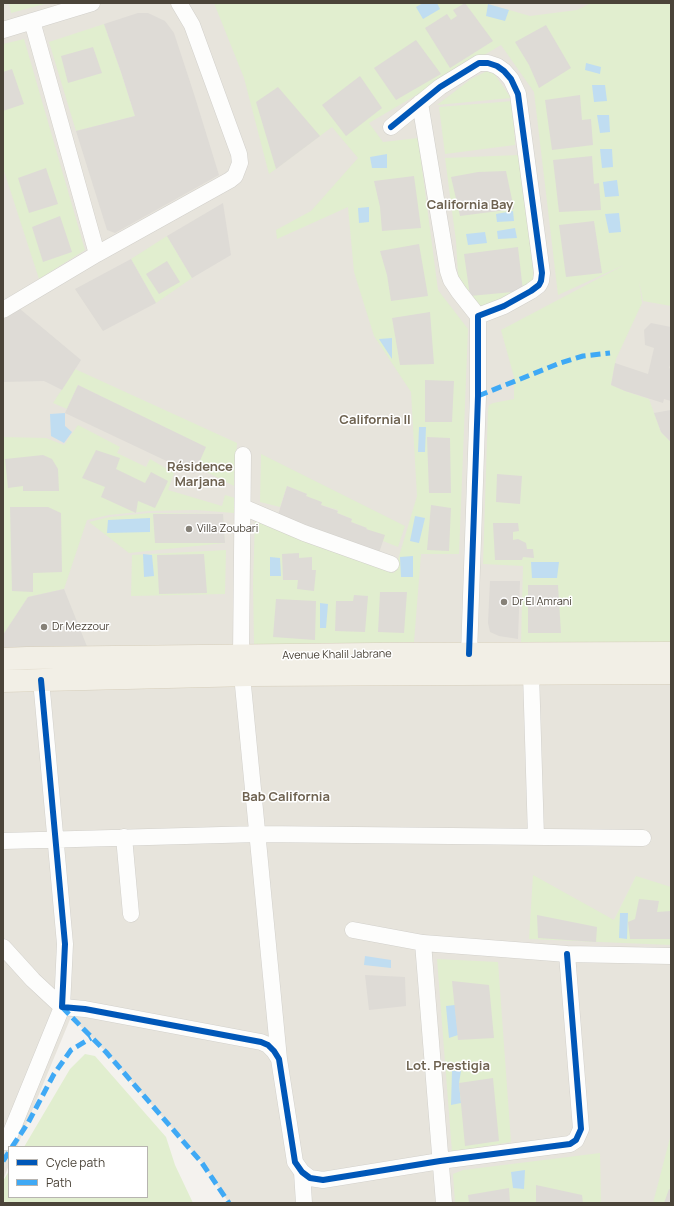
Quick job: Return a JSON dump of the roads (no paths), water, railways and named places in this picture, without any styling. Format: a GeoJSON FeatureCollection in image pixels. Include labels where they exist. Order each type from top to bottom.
{"type":"FeatureCollection","features":[{"type":"Feature","properties":{"kind":"main road","name":"Avenue Khalil Jabrane"},"geometry":{"type":"LineString","coordinates":[[3,681],[41,680],[242,666],[374,654],[671,653]]}},
{"type":"Feature","properties":{"kind":"main road","name":"Avenue Khalil Jabrane"},"geometry":{"type":"LineString","coordinates":[[3,659],[27,658],[242,666],[531,673],[671,673]]}},
{"type":"Feature","properties":{"kind":"street"},"geometry":{"type":"LineString","coordinates":[[3,29],[92,3]]}},
{"type":"Feature","properties":{"kind":"street"},"geometry":{"type":"LineString","coordinates":[[3,310],[97,254],[235,176],[240,163],[231,132],[192,25],[179,3]]}},
{"type":"Feature","properties":{"kind":"street"},"geometry":{"type":"LineString","coordinates":[[32,21],[97,254]]}},
{"type":"Feature","properties":{"kind":"street"},"geometry":{"type":"LineString","coordinates":[[392,127],[440,87],[480,63],[488,63],[497,66],[512,79],[518,94],[542,272],[541,281],[539,285],[531,291],[504,306],[478,316]]}},
{"type":"Feature","properties":{"kind":"street"},"geometry":{"type":"LineString","coordinates":[[420,103],[448,270],[459,292],[478,316],[478,404],[469,654]]}},
{"type":"Feature","properties":{"kind":"street"},"geometry":{"type":"LineString","coordinates":[[243,455],[242,666],[279,1059],[295,1162],[302,1172],[310,1178],[323,1180],[440,1161],[570,1144],[576,1140],[581,1129],[568,954]]}},
{"type":"Feature","properties":{"kind":"street"},"geometry":{"type":"LineString","coordinates":[[243,507],[304,533],[390,564]]}},
{"type":"Feature","properties":{"kind":"street"},"geometry":{"type":"LineString","coordinates":[[531,673],[536,837]]}},
{"type":"Feature","properties":{"kind":"street"},"geometry":{"type":"LineString","coordinates":[[3,1142],[7,1142],[8,1122],[62,1007],[65,944],[41,680]]}},
{"type":"Feature","properties":{"kind":"street"},"geometry":{"type":"LineString","coordinates":[[3,841],[258,834],[643,838]]}},
{"type":"Feature","properties":{"kind":"street"},"geometry":{"type":"LineString","coordinates":[[124,837],[131,914]]}},
{"type":"Feature","properties":{"kind":"street"},"geometry":{"type":"LineString","coordinates":[[353,930],[423,943],[568,954],[671,956]]}},
{"type":"Feature","properties":{"kind":"street"},"geometry":{"type":"LineString","coordinates":[[423,943],[444,1203]]}},
{"type":"Feature","properties":{"kind":"street"},"geometry":{"type":"LineString","coordinates":[[3,947],[33,980],[62,1007],[85,1009],[261,1042],[274,1050],[279,1059]]}},
{"type":"Feature","properties":{"kind":"street"},"geometry":{"type":"LineString","coordinates":[[302,1172],[304,1203]]}},
{"type":"Feature","properties":{"kind":"water"},"geometry":{"type":"Polygon","coordinates":[[[423,3],[437,3],[440,9],[423,19],[416,7],[423,3]]]}},
{"type":"Feature","properties":{"kind":"water"},"geometry":{"type":"Polygon","coordinates":[[[488,4],[509,10],[505,21],[486,16],[488,4]]]}},
{"type":"Feature","properties":{"kind":"water"},"geometry":{"type":"Polygon","coordinates":[[[586,63],[601,67],[600,74],[585,70],[586,63]]]}},
{"type":"Feature","properties":{"kind":"water"},"geometry":{"type":"Polygon","coordinates":[[[592,85],[605,85],[607,101],[594,102],[592,85]]]}},
{"type":"Feature","properties":{"kind":"water"},"geometry":{"type":"Polygon","coordinates":[[[597,115],[609,115],[610,132],[600,133],[597,115]]]}},
{"type":"Feature","properties":{"kind":"water"},"geometry":{"type":"Polygon","coordinates":[[[600,149],[612,149],[613,167],[602,168],[600,149]]]}},
{"type":"Feature","properties":{"kind":"water"},"geometry":{"type":"Polygon","coordinates":[[[387,154],[387,168],[372,168],[370,157],[387,154]]]}},
{"type":"Feature","properties":{"kind":"water"},"geometry":{"type":"Polygon","coordinates":[[[617,180],[619,196],[605,197],[603,182],[617,180]]]}},
{"type":"Feature","properties":{"kind":"water"},"geometry":{"type":"Polygon","coordinates":[[[369,207],[369,222],[359,223],[358,208],[369,207]]]}},
{"type":"Feature","properties":{"kind":"water"},"geometry":{"type":"Polygon","coordinates":[[[513,211],[514,221],[497,222],[496,214],[513,211]]]}},
{"type":"Feature","properties":{"kind":"water"},"geometry":{"type":"Polygon","coordinates":[[[619,213],[621,232],[609,233],[605,214],[619,213]]]}},
{"type":"Feature","properties":{"kind":"water"},"geometry":{"type":"Polygon","coordinates":[[[515,228],[517,238],[498,239],[497,231],[515,228]]]}},
{"type":"Feature","properties":{"kind":"water"},"geometry":{"type":"Polygon","coordinates":[[[485,232],[487,243],[468,245],[466,234],[485,232]]]}},
{"type":"Feature","properties":{"kind":"water"},"geometry":{"type":"Polygon","coordinates":[[[392,338],[392,359],[379,339],[392,338]]]}},
{"type":"Feature","properties":{"kind":"water"},"geometry":{"type":"Polygon","coordinates":[[[65,413],[65,426],[72,432],[64,443],[51,436],[50,414],[65,413]]]}},
{"type":"Feature","properties":{"kind":"water"},"geometry":{"type":"Polygon","coordinates":[[[419,427],[426,427],[425,452],[418,452],[419,427]]]}},
{"type":"Feature","properties":{"kind":"water"},"geometry":{"type":"Polygon","coordinates":[[[415,516],[425,518],[419,543],[410,541],[415,516]]]}},
{"type":"Feature","properties":{"kind":"water"},"geometry":{"type":"Polygon","coordinates":[[[150,518],[150,532],[107,533],[108,520],[150,518]]]}},
{"type":"Feature","properties":{"kind":"water"},"geometry":{"type":"Polygon","coordinates":[[[143,554],[152,555],[154,576],[144,577],[143,554]]]}},
{"type":"Feature","properties":{"kind":"water"},"geometry":{"type":"Polygon","coordinates":[[[413,556],[413,577],[401,577],[400,557],[413,556]]]}},
{"type":"Feature","properties":{"kind":"water"},"geometry":{"type":"Polygon","coordinates":[[[270,557],[280,558],[281,576],[270,576],[270,557]]]}},
{"type":"Feature","properties":{"kind":"water"},"geometry":{"type":"Polygon","coordinates":[[[531,562],[559,562],[557,578],[532,578],[531,562]]]}},
{"type":"Feature","properties":{"kind":"water"},"geometry":{"type":"Polygon","coordinates":[[[320,603],[328,604],[326,628],[320,628],[320,603]]]}},
{"type":"Feature","properties":{"kind":"water"},"geometry":{"type":"Polygon","coordinates":[[[620,913],[628,913],[627,939],[619,938],[620,913]]]}},
{"type":"Feature","properties":{"kind":"water"},"geometry":{"type":"Polygon","coordinates":[[[365,956],[391,960],[391,968],[364,965],[365,956]]]}},
{"type":"Feature","properties":{"kind":"water"},"geometry":{"type":"Polygon","coordinates":[[[455,1005],[458,1035],[449,1038],[446,1006],[455,1005]]]}},
{"type":"Feature","properties":{"kind":"water"},"geometry":{"type":"Polygon","coordinates":[[[452,1071],[461,1071],[459,1083],[461,1103],[451,1105],[452,1071]]]}},
{"type":"Feature","properties":{"kind":"water"},"geometry":{"type":"Polygon","coordinates":[[[525,1170],[524,1189],[513,1188],[511,1172],[525,1170]]]}},
{"type":"Feature","properties":{"kind":"place","name":"Villa Zoubari"},"geometry":{"type":"Point","coordinates":[189,529]}},
{"type":"Feature","properties":{"kind":"place","name":"Dr El Amrani"},"geometry":{"type":"Point","coordinates":[504,602]}},
{"type":"Feature","properties":{"kind":"place","name":"Dr Mezzour"},"geometry":{"type":"Point","coordinates":[44,627]}},
{"type":"Feature","properties":{"kind":"district","name":"California Bay"},"geometry":{"type":"Point","coordinates":[470,205]}},
{"type":"Feature","properties":{"kind":"district","name":"California II"},"geometry":{"type":"Point","coordinates":[375,420]}},
{"type":"Feature","properties":{"kind":"district","name":"Résidence Marjana"},"geometry":{"type":"Point","coordinates":[200,474]}},
{"type":"Feature","properties":{"kind":"district","name":"Bab California"},"geometry":{"type":"Point","coordinates":[286,797]}},
{"type":"Feature","properties":{"kind":"district","name":"Lot. Prestigia"},"geometry":{"type":"Point","coordinates":[448,1066]}}]}
